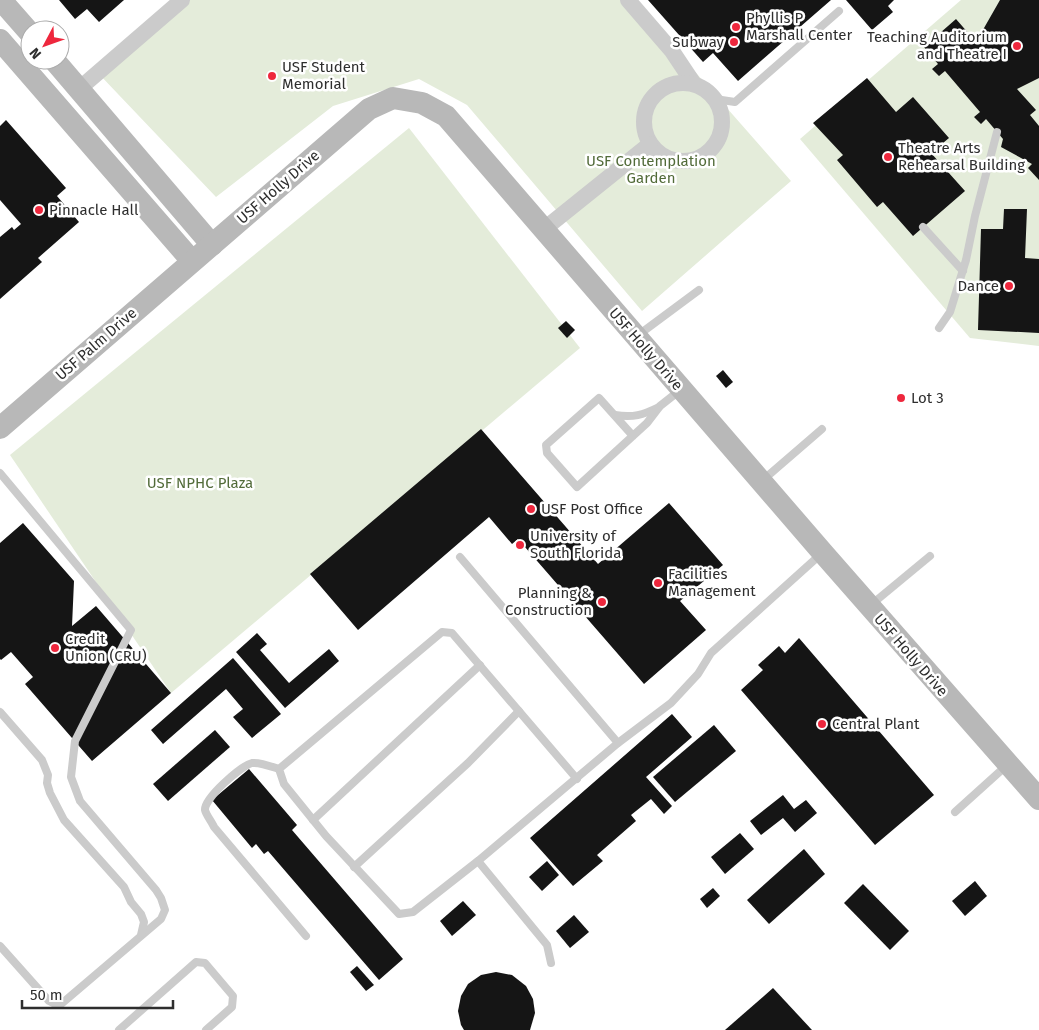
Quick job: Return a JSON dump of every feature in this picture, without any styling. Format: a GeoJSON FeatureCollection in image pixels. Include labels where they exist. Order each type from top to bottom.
{"type":"FeatureCollection","features":[{"type":"Feature","properties":{"kind":"street"},"geometry":{"type":"LineString","coordinates":[[1,0],[20,22]]}},
{"type":"Feature","properties":{"kind":"street"},"geometry":{"type":"LineString","coordinates":[[79,89],[182,0]]}},
{"type":"Feature","properties":{"kind":"street"},"geometry":{"type":"LineString","coordinates":[[628,0],[672,51],[694,84]]}},
{"type":"Feature","properties":{"kind":"street"},"geometry":{"type":"LineString","coordinates":[[0,40],[192,261]]}},
{"type":"Feature","properties":{"kind":"street"},"geometry":{"type":"LineString","coordinates":[[63,70],[212,244]]}},
{"type":"Feature","properties":{"kind":"street"},"geometry":{"type":"LineString","coordinates":[[681,83],[694,84],[706,90],[715,100],[721,110],[722,123],[720,135],[714,146],[705,154],[694,159],[682,161],[670,158],[650,144],[645,131],[644,117],[648,104],[656,93],[668,86],[681,83]]}},
{"type":"Feature","properties":{"kind":"street","name":"USF Holly Drive"},"geometry":{"type":"LineString","coordinates":[[192,261],[369,109],[393,98],[422,103],[446,116],[869,607],[1039,799]]}},
{"type":"Feature","properties":{"kind":"street"},"geometry":{"type":"LineString","coordinates":[[543,230],[650,144]]}},
{"type":"Feature","properties":{"kind":"street","name":"USF Palm Drive"},"geometry":{"type":"LineString","coordinates":[[0,428],[192,261]]}},
{"type":"Feature","properties":{"kind":"lane"},"geometry":{"type":"LineString","coordinates":[[715,100],[735,102],[839,11]]}},
{"type":"Feature","properties":{"kind":"lane"},"geometry":{"type":"LineString","coordinates":[[939,328],[950,312],[997,134],[1002,142]]}},
{"type":"Feature","properties":{"kind":"lane"},"geometry":{"type":"LineString","coordinates":[[924,227],[962,271]]}},
{"type":"Feature","properties":{"kind":"lane"},"geometry":{"type":"LineString","coordinates":[[635,337],[699,290]]}},
{"type":"Feature","properties":{"kind":"lane"},"geometry":{"type":"LineString","coordinates":[[615,415],[629,418],[642,415],[660,406],[681,389]]}},
{"type":"Feature","properties":{"kind":"lane"},"geometry":{"type":"LineString","coordinates":[[633,436],[599,398],[546,445],[547,454],[577,487],[633,436],[647,423],[660,406]]}},
{"type":"Feature","properties":{"kind":"lane"},"geometry":{"type":"LineString","coordinates":[[762,481],[822,430]]}},
{"type":"Feature","properties":{"kind":"lane"},"geometry":{"type":"LineString","coordinates":[[0,474],[132,630],[75,741],[71,760],[71,776],[80,801],[161,898],[165,910],[161,919],[60,1005],[49,1001],[0,946]]}},
{"type":"Feature","properties":{"kind":"lane"},"geometry":{"type":"LineString","coordinates":[[278,769],[284,784],[354,867],[399,914],[413,912],[478,861],[618,743],[670,703],[698,674],[711,653],[823,553]]}},
{"type":"Feature","properties":{"kind":"lane"},"geometry":{"type":"LineString","coordinates":[[460,556],[618,743]]}},
{"type":"Feature","properties":{"kind":"lane"},"geometry":{"type":"LineString","coordinates":[[869,607],[930,556]]}},
{"type":"Feature","properties":{"kind":"lane"},"geometry":{"type":"LineString","coordinates":[[278,769],[442,632],[452,633],[577,779]]}},
{"type":"Feature","properties":{"kind":"lane"},"geometry":{"type":"LineString","coordinates":[[313,820],[480,665]]}},
{"type":"Feature","properties":{"kind":"lane"},"geometry":{"type":"LineString","coordinates":[[354,867],[468,763],[519,711]]}},
{"type":"Feature","properties":{"kind":"lane"},"geometry":{"type":"LineString","coordinates":[[0,712],[42,760],[48,775],[47,783],[50,793],[64,820],[124,887],[131,902],[141,914],[144,922],[140,936]]}},
{"type":"Feature","properties":{"kind":"lane"},"geometry":{"type":"LineString","coordinates":[[278,769],[258,763],[248,764],[226,781],[207,800],[205,810],[214,827],[306,936]]}},
{"type":"Feature","properties":{"kind":"lane"},"geometry":{"type":"LineString","coordinates":[[955,812],[1007,764]]}},
{"type":"Feature","properties":{"kind":"lane"},"geometry":{"type":"LineString","coordinates":[[478,861],[547,945],[550,963]]}},
{"type":"Feature","properties":{"kind":"lane"},"geometry":{"type":"LineString","coordinates":[[119,1030],[196,962],[205,963],[233,996],[232,1007],[206,1030]]}},
{"type":"Feature","properties":{"kind":"green space","name":"USF Contemplation Garden"},"geometry":{"type":"Polygon","coordinates":[[[185,0],[632,0],[791,181],[642,311],[467,105],[419,79],[333,106],[216,197],[98,73],[185,0]]]}},
{"type":"Feature","properties":{"kind":"green space"},"geometry":{"type":"Polygon","coordinates":[[[961,0],[1039,0],[1039,346],[970,338],[800,139],[961,0]]]}},
{"type":"Feature","properties":{"kind":"green space","name":"USF NPHC Plaza"},"geometry":{"type":"Polygon","coordinates":[[[409,128],[580,348],[171,693],[10,455],[409,128]]]}},
{"type":"Feature","properties":{"kind":"building"},"geometry":{"type":"Polygon","coordinates":[[[59,0],[124,0],[99,22],[87,9],[75,19],[59,0]]]}},
{"type":"Feature","properties":{"kind":"building","name":"Phyllis P Marshall Center"},"geometry":{"type":"Polygon","coordinates":[[[648,0],[831,0],[738,81],[713,53],[703,62],[648,0]]]}},
{"type":"Feature","properties":{"kind":"building","name":"Phyllis P Marshall Center"},"geometry":{"type":"Polygon","coordinates":[[[846,0],[894,0],[888,6],[893,12],[872,30],[846,0]]]}},
{"type":"Feature","properties":{"kind":"building","name":"Teaching Auditorium and Theatre I"},"geometry":{"type":"Polygon","coordinates":[[[1000,0],[1039,0],[1039,78],[1017,89],[1036,110],[1030,115],[1039,126],[1039,180],[1028,168],[1032,164],[1001,147],[1003,139],[986,119],[981,124],[974,117],[980,112],[945,71],[939,76],[932,69],[938,64],[924,47],[956,19],[976,42],[1000,0]]]}},
{"type":"Feature","properties":{"kind":"building","name":"Theatre Arts Rehearsal Building"},"geometry":{"type":"Polygon","coordinates":[[[867,78],[896,112],[913,97],[949,138],[931,153],[965,191],[913,236],[883,202],[877,207],[837,160],[843,155],[813,123],[867,78]]]}},
{"type":"Feature","properties":{"kind":"building","name":"Pinnacle Hall"},"geometry":{"type":"Polygon","coordinates":[[[6,120],[66,188],[57,196],[79,222],[38,258],[42,262],[0,299],[0,237],[12,227],[14,230],[21,224],[0,200],[0,126],[6,120]]]}},
{"type":"Feature","properties":{"kind":"building","name":"Dance"},"geometry":{"type":"Polygon","coordinates":[[[1004,209],[1027,209],[1025,258],[1039,259],[1039,333],[978,330],[981,229],[1003,229],[1004,209]]]}},
{"type":"Feature","properties":{"kind":"building"},"geometry":{"type":"Polygon","coordinates":[[[566,321],[575,330],[567,338],[558,328],[566,321]]]}},
{"type":"Feature","properties":{"kind":"building"},"geometry":{"type":"Polygon","coordinates":[[[723,370],[733,382],[726,388],[716,376],[723,370]]]}},
{"type":"Feature","properties":{"kind":"building"},"geometry":{"type":"Polygon","coordinates":[[[481,429],[598,564],[669,503],[723,565],[680,601],[706,630],[644,684],[518,539],[512,544],[489,517],[358,630],[310,574],[481,429]]]}},
{"type":"Feature","properties":{"kind":"building"},"geometry":{"type":"Polygon","coordinates":[[[23,523],[74,581],[72,626],[96,606],[171,693],[92,761],[25,684],[33,677],[11,652],[0,659],[0,543],[23,523]]]}},
{"type":"Feature","properties":{"kind":"building"},"geometry":{"type":"Polygon","coordinates":[[[257,633],[267,644],[260,650],[289,683],[329,649],[339,661],[285,708],[236,652],[257,633]]]}},
{"type":"Feature","properties":{"kind":"building","name":"Central Plant"},"geometry":{"type":"Polygon","coordinates":[[[799,638],[934,795],[875,845],[741,690],[763,670],[758,665],[779,646],[785,653],[799,638]]]}},
{"type":"Feature","properties":{"kind":"building"},"geometry":{"type":"Polygon","coordinates":[[[233,658],[281,714],[252,738],[233,717],[243,709],[226,689],[163,744],[151,730],[233,658]]]}},
{"type":"Feature","properties":{"kind":"building"},"geometry":{"type":"Polygon","coordinates":[[[672,714],[692,737],[646,777],[672,806],[664,814],[651,799],[631,815],[636,821],[597,855],[603,861],[573,886],[530,838],[672,714]]]}},
{"type":"Feature","properties":{"kind":"building"},"geometry":{"type":"Polygon","coordinates":[[[714,725],[736,751],[675,802],[653,777],[714,725]]]}},
{"type":"Feature","properties":{"kind":"building"},"geometry":{"type":"Polygon","coordinates":[[[215,730],[230,747],[168,801],[153,784],[215,730]]]}},
{"type":"Feature","properties":{"kind":"building"},"geometry":{"type":"Polygon","coordinates":[[[249,769],[297,825],[292,830],[403,959],[379,980],[268,851],[264,854],[256,844],[252,848],[212,800],[249,769]]]}},
{"type":"Feature","properties":{"kind":"building"},"geometry":{"type":"Polygon","coordinates":[[[783,795],[794,809],[806,800],[817,813],[795,832],[783,818],[761,835],[750,821],[783,795]]]}},
{"type":"Feature","properties":{"kind":"building"},"geometry":{"type":"Polygon","coordinates":[[[740,833],[754,849],[725,874],[711,857],[740,833]]]}},
{"type":"Feature","properties":{"kind":"building"},"geometry":{"type":"Polygon","coordinates":[[[804,849],[825,874],[769,924],[747,900],[804,849]]]}},
{"type":"Feature","properties":{"kind":"building"},"geometry":{"type":"Polygon","coordinates":[[[547,861],[559,875],[542,891],[529,877],[547,861]]]}},
{"type":"Feature","properties":{"kind":"building"},"geometry":{"type":"Polygon","coordinates":[[[975,881],[987,896],[965,916],[952,901],[975,881]]]}},
{"type":"Feature","properties":{"kind":"building"},"geometry":{"type":"Polygon","coordinates":[[[863,884],[909,931],[890,950],[844,903],[863,884]]]}},
{"type":"Feature","properties":{"kind":"building"},"geometry":{"type":"Polygon","coordinates":[[[713,888],[720,896],[707,908],[700,899],[713,888]]]}},
{"type":"Feature","properties":{"kind":"building"},"geometry":{"type":"Polygon","coordinates":[[[463,901],[476,915],[452,936],[440,921],[463,901]]]}},
{"type":"Feature","properties":{"kind":"building"},"geometry":{"type":"Polygon","coordinates":[[[574,915],[589,932],[570,948],[556,931],[574,915]]]}},
{"type":"Feature","properties":{"kind":"building"},"geometry":{"type":"Polygon","coordinates":[[[357,966],[374,985],[366,991],[350,972],[357,966]]]}},
{"type":"Feature","properties":{"kind":"building"},"geometry":{"type":"Polygon","coordinates":[[[496,972],[512,975],[526,986],[533,999],[535,1013],[530,1030],[464,1030],[461,1025],[458,1011],[461,996],[468,984],[481,975],[496,972]]]}},
{"type":"Feature","properties":{"kind":"building"},"geometry":{"type":"Polygon","coordinates":[[[773,988],[812,1030],[725,1030],[773,988]]]}},
{"type":"Feature","properties":{"kind":"place","name":"Phyllis P Marshall Center"},"geometry":{"type":"Point","coordinates":[736,27]}},
{"type":"Feature","properties":{"kind":"place","name":"Subway"},"geometry":{"type":"Point","coordinates":[734,42]}},
{"type":"Feature","properties":{"kind":"place","name":"Teaching Auditorium and Theatre I"},"geometry":{"type":"Point","coordinates":[1017,46]}},
{"type":"Feature","properties":{"kind":"place","name":"USF Student Memorial"},"geometry":{"type":"Point","coordinates":[272,76]}},
{"type":"Feature","properties":{"kind":"place","name":"Theatre Arts Rehearsal Building"},"geometry":{"type":"Point","coordinates":[888,157]}},
{"type":"Feature","properties":{"kind":"place","name":"Pinnacle Hall"},"geometry":{"type":"Point","coordinates":[39,210]}},
{"type":"Feature","properties":{"kind":"place","name":"Dance"},"geometry":{"type":"Point","coordinates":[1009,286]}},
{"type":"Feature","properties":{"kind":"place","name":"Lot 3"},"geometry":{"type":"Point","coordinates":[901,398]}},
{"type":"Feature","properties":{"kind":"place","name":"USF Post Office"},"geometry":{"type":"Point","coordinates":[531,509]}},
{"type":"Feature","properties":{"kind":"place","name":"University of South Florida"},"geometry":{"type":"Point","coordinates":[520,545]}},
{"type":"Feature","properties":{"kind":"place","name":"Facilities Management"},"geometry":{"type":"Point","coordinates":[658,583]}},
{"type":"Feature","properties":{"kind":"place","name":"Planning & Construction"},"geometry":{"type":"Point","coordinates":[602,602]}},
{"type":"Feature","properties":{"kind":"place","name":"Credit Union (CRU)"},"geometry":{"type":"Point","coordinates":[55,648]}},
{"type":"Feature","properties":{"kind":"place","name":"Central Plant"},"geometry":{"type":"Point","coordinates":[822,724]}}]}
